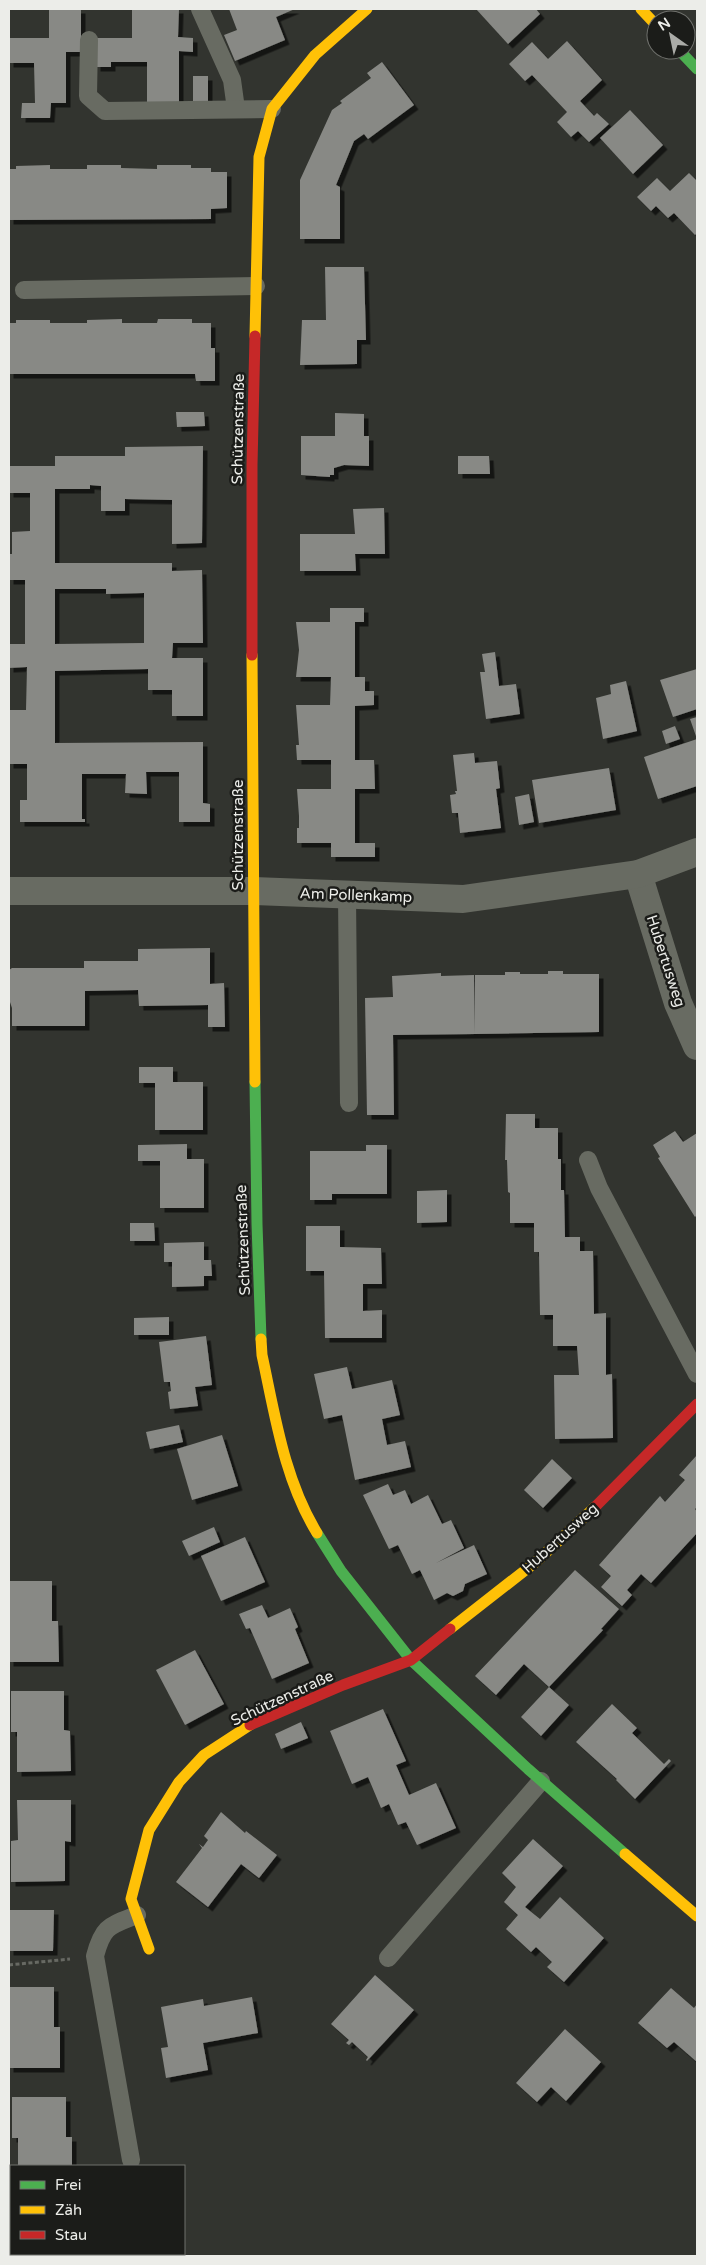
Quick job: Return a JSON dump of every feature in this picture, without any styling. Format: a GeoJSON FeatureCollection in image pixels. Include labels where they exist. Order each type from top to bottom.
{"type":"FeatureCollection","features":[{"type":"Feature","properties":{"kind":"street","name":"Schützenstraße"},"geometry":{"type":"LineString","coordinates":[[367,9],[315,54],[272,109],[259,157],[252,465],[253,891],[257,1224],[262,1355],[284,1457],[308,1518],[341,1571],[410,1660],[541,1781],[697,1916]]}},
{"type":"Feature","properties":{"kind":"street","name":"Am Pollenkamp"},"geometry":{"type":"LineString","coordinates":[[9,891],[253,891],[463,899],[638,874],[697,852]]}},
{"type":"Feature","properties":{"kind":"street","name":"Hubertusweg"},"geometry":{"type":"LineString","coordinates":[[638,874],[678,1003],[697,1046]]}},
{"type":"Feature","properties":{"kind":"street","name":"Hubertusweg"},"geometry":{"type":"LineString","coordinates":[[410,1660],[537,1561],[620,1484],[697,1404]]}},
{"type":"Feature","properties":{"kind":"street","name":"Schützenstraße"},"geometry":{"type":"LineString","coordinates":[[149,1949],[131,1900],[149,1830],[178,1782],[204,1755],[250,1725],[410,1660]]}},
{"type":"Feature","properties":{"kind":"lane"},"geometry":{"type":"LineString","coordinates":[[200,9],[232,80],[236,109]]}},
{"type":"Feature","properties":{"kind":"lane"},"geometry":{"type":"LineString","coordinates":[[89,40],[88,96],[105,111],[272,109]]}},
{"type":"Feature","properties":{"kind":"lane"},"geometry":{"type":"LineString","coordinates":[[24,290],[256,286]]}},
{"type":"Feature","properties":{"kind":"lane"},"geometry":{"type":"LineString","coordinates":[[347,895],[349,1103]]}},
{"type":"Feature","properties":{"kind":"lane"},"geometry":{"type":"LineString","coordinates":[[588,1160],[599,1188],[697,1374]]}},
{"type":"Feature","properties":{"kind":"lane"},"geometry":{"type":"LineString","coordinates":[[388,1958],[541,1781]]}},
{"type":"Feature","properties":{"kind":"lane"},"geometry":{"type":"LineString","coordinates":[[131,2160],[95,1956],[100,1936],[113,1924],[137,1915]]}},
{"type":"Feature","properties":{"kind":"building"},"geometry":{"type":"Polygon","coordinates":[[[49,9],[81,9],[81,52],[66,52],[66,103],[51,103],[50,118],[21,118],[22,103],[35,103],[34,63],[9,63],[9,38],[49,38],[49,9]]]}},
{"type":"Feature","properties":{"kind":"building"},"geometry":{"type":"Polygon","coordinates":[[[132,9],[179,9],[178,37],[193,38],[193,52],[179,51],[179,103],[147,103],[147,62],[111,62],[111,67],[96,67],[96,38],[132,38],[132,9]]]}},
{"type":"Feature","properties":{"kind":"building"},"geometry":{"type":"Polygon","coordinates":[[[229,9],[295,9],[276,17],[285,40],[235,61],[224,35],[237,30],[229,9]]]}},
{"type":"Feature","properties":{"kind":"building"},"geometry":{"type":"Polygon","coordinates":[[[476,9],[536,9],[540,14],[508,44],[476,9]]]}},
{"type":"Feature","properties":{"kind":"building"},"geometry":{"type":"Polygon","coordinates":[[[567,41],[602,80],[580,101],[594,116],[597,113],[609,124],[589,142],[578,131],[571,137],[557,122],[567,112],[532,75],[525,81],[509,64],[532,42],[548,59],[567,41]]]}},
{"type":"Feature","properties":{"kind":"building"},"geometry":{"type":"Polygon","coordinates":[[[382,62],[414,105],[368,139],[364,134],[354,141],[336,185],[340,187],[340,239],[300,239],[300,180],[332,110],[342,103],[340,101],[371,78],[367,73],[382,62]]]}},
{"type":"Feature","properties":{"kind":"building"},"geometry":{"type":"Polygon","coordinates":[[[193,76],[208,76],[208,103],[193,103],[193,76]]]}},
{"type":"Feature","properties":{"kind":"building"},"geometry":{"type":"Polygon","coordinates":[[[630,110],[663,145],[633,174],[600,138],[630,110]]]}},
{"type":"Feature","properties":{"kind":"building"},"geometry":{"type":"Polygon","coordinates":[[[50,165],[50,169],[87,169],[87,165],[121,165],[121,168],[157,169],[157,165],[191,165],[191,168],[211,168],[211,172],[227,172],[227,208],[211,209],[211,219],[9,220],[9,169],[16,169],[16,166],[50,165]]]}},
{"type":"Feature","properties":{"kind":"building"},"geometry":{"type":"Polygon","coordinates":[[[689,173],[697,181],[697,233],[695,235],[674,213],[668,218],[656,206],[651,211],[637,197],[657,178],[670,191],[689,173]]]}},
{"type":"Feature","properties":{"kind":"building"},"geometry":{"type":"Polygon","coordinates":[[[325,267],[364,267],[366,340],[357,340],[357,364],[300,365],[302,320],[326,320],[325,267]]]}},
{"type":"Feature","properties":{"kind":"building"},"geometry":{"type":"Polygon","coordinates":[[[122,319],[122,323],[157,323],[158,319],[192,319],[192,323],[211,323],[211,348],[215,348],[215,381],[196,381],[195,374],[9,374],[9,323],[16,323],[16,320],[50,320],[50,323],[87,323],[87,320],[122,319]]]}},
{"type":"Feature","properties":{"kind":"building"},"geometry":{"type":"Polygon","coordinates":[[[176,412],[204,412],[205,426],[177,427],[176,412]]]}},
{"type":"Feature","properties":{"kind":"building"},"geometry":{"type":"Polygon","coordinates":[[[335,413],[364,414],[364,436],[369,436],[369,466],[344,465],[334,468],[334,475],[330,475],[330,477],[301,475],[301,436],[335,436],[335,413]]]}},
{"type":"Feature","properties":{"kind":"building"},"geometry":{"type":"Polygon","coordinates":[[[203,446],[202,543],[172,544],[172,500],[125,499],[125,511],[101,511],[101,486],[90,485],[90,489],[55,489],[55,563],[172,563],[172,571],[202,570],[203,643],[173,643],[172,658],[203,658],[203,716],[172,716],[172,690],[148,690],[148,669],[55,671],[55,743],[203,742],[203,803],[210,804],[210,822],[179,822],[179,772],[146,772],[147,794],[125,793],[126,774],[82,774],[82,819],[85,819],[85,822],[20,822],[20,800],[27,800],[27,764],[9,764],[10,710],[26,710],[27,667],[9,668],[9,644],[25,644],[25,580],[9,580],[9,554],[12,554],[12,532],[30,531],[30,493],[9,493],[9,466],[55,466],[55,456],[125,456],[125,447],[203,446]],[[55,589],[55,644],[144,643],[144,593],[106,594],[106,589],[55,589]]]}},
{"type":"Feature","properties":{"kind":"building"},"geometry":{"type":"Polygon","coordinates":[[[458,456],[489,456],[490,474],[458,474],[458,456]]]}},
{"type":"Feature","properties":{"kind":"building"},"geometry":{"type":"Polygon","coordinates":[[[384,508],[385,554],[355,554],[356,571],[300,571],[300,534],[355,534],[353,509],[384,508]]]}},
{"type":"Feature","properties":{"kind":"building"},"geometry":{"type":"Polygon","coordinates":[[[330,608],[364,608],[364,622],[355,622],[355,677],[365,677],[365,691],[374,691],[374,705],[355,706],[355,760],[374,760],[375,789],[355,789],[355,843],[375,843],[375,857],[331,857],[331,843],[297,843],[299,816],[297,789],[331,789],[331,760],[297,760],[296,745],[299,745],[296,705],[330,705],[331,677],[296,677],[299,650],[296,622],[330,622],[330,608]]]}},
{"type":"Feature","properties":{"kind":"building"},"geometry":{"type":"Polygon","coordinates":[[[495,652],[499,686],[516,684],[520,714],[486,719],[480,672],[485,672],[482,654],[495,652]]]}},
{"type":"Feature","properties":{"kind":"building"},"geometry":{"type":"Polygon","coordinates":[[[697,669],[697,709],[673,717],[660,680],[697,669]]]}},
{"type":"Feature","properties":{"kind":"building"},"geometry":{"type":"Polygon","coordinates":[[[626,681],[637,731],[603,739],[596,698],[611,694],[610,685],[626,681]]]}},
{"type":"Feature","properties":{"kind":"building"},"geometry":{"type":"Polygon","coordinates":[[[697,717],[697,739],[690,719],[697,717]]]}},
{"type":"Feature","properties":{"kind":"building"},"geometry":{"type":"Polygon","coordinates":[[[675,726],[680,739],[666,744],[662,731],[675,726]]]}},
{"type":"Feature","properties":{"kind":"building"},"geometry":{"type":"Polygon","coordinates":[[[697,739],[697,786],[658,799],[644,757],[697,739]]]}},
{"type":"Feature","properties":{"kind":"building"},"geometry":{"type":"Polygon","coordinates":[[[474,753],[475,763],[497,761],[500,788],[496,789],[501,828],[460,833],[458,813],[452,813],[450,795],[456,794],[455,791],[457,791],[453,755],[474,753]]]}},
{"type":"Feature","properties":{"kind":"building"},"geometry":{"type":"Polygon","coordinates":[[[609,768],[616,810],[539,823],[532,780],[609,768]]]}},
{"type":"Feature","properties":{"kind":"building"},"geometry":{"type":"Polygon","coordinates":[[[529,794],[534,822],[519,825],[515,797],[529,794]]]}},
{"type":"Feature","properties":{"kind":"building"},"geometry":{"type":"Polygon","coordinates":[[[210,948],[210,984],[224,983],[225,1027],[208,1027],[208,1005],[139,1006],[138,990],[85,991],[85,1026],[12,1026],[12,1008],[9,999],[9,970],[12,968],[84,968],[84,961],[138,961],[138,949],[210,948]]]}},
{"type":"Feature","properties":{"kind":"building"},"geometry":{"type":"Polygon","coordinates":[[[548,971],[563,971],[563,974],[599,974],[599,1032],[475,1034],[475,975],[505,975],[505,972],[548,974],[548,971]]]}},
{"type":"Feature","properties":{"kind":"building"},"geometry":{"type":"Polygon","coordinates":[[[441,973],[441,976],[474,975],[475,1034],[393,1035],[394,1115],[367,1115],[365,998],[393,997],[392,976],[441,973]]]}},
{"type":"Feature","properties":{"kind":"building"},"geometry":{"type":"Polygon","coordinates":[[[139,1067],[173,1067],[173,1082],[203,1082],[203,1130],[155,1130],[155,1083],[139,1083],[139,1067]]]}},
{"type":"Feature","properties":{"kind":"building"},"geometry":{"type":"Polygon","coordinates":[[[506,1114],[535,1114],[535,1128],[558,1128],[561,1190],[564,1190],[565,1237],[580,1237],[580,1251],[593,1251],[594,1314],[606,1313],[606,1375],[612,1374],[613,1438],[555,1439],[554,1375],[579,1375],[577,1346],[553,1346],[553,1315],[540,1315],[539,1252],[534,1252],[534,1223],[510,1223],[510,1193],[508,1192],[507,1160],[505,1160],[506,1114]]]}},
{"type":"Feature","properties":{"kind":"building"},"geometry":{"type":"Polygon","coordinates":[[[675,1131],[683,1142],[697,1133],[697,1215],[695,1217],[658,1158],[660,1157],[653,1145],[675,1131]]]}},
{"type":"Feature","properties":{"kind":"building"},"geometry":{"type":"Polygon","coordinates":[[[187,1144],[187,1159],[204,1159],[204,1208],[160,1208],[160,1161],[138,1161],[138,1145],[187,1144]]]}},
{"type":"Feature","properties":{"kind":"building"},"geometry":{"type":"Polygon","coordinates":[[[366,1145],[387,1145],[387,1194],[332,1194],[332,1200],[310,1200],[310,1151],[366,1151],[366,1145]]]}},
{"type":"Feature","properties":{"kind":"building"},"geometry":{"type":"Polygon","coordinates":[[[447,1190],[447,1222],[417,1223],[417,1191],[447,1190]]]}},
{"type":"Feature","properties":{"kind":"building"},"geometry":{"type":"Polygon","coordinates":[[[130,1223],[154,1223],[155,1241],[130,1241],[130,1223]]]}},
{"type":"Feature","properties":{"kind":"building"},"geometry":{"type":"Polygon","coordinates":[[[306,1226],[340,1226],[340,1247],[381,1248],[382,1284],[363,1284],[363,1311],[382,1310],[382,1338],[325,1338],[324,1271],[306,1271],[306,1226]]]}},
{"type":"Feature","properties":{"kind":"building"},"geometry":{"type":"Polygon","coordinates":[[[204,1242],[204,1260],[211,1260],[212,1276],[204,1276],[204,1286],[172,1287],[172,1262],[164,1262],[164,1243],[204,1242]]]}},
{"type":"Feature","properties":{"kind":"building"},"geometry":{"type":"Polygon","coordinates":[[[169,1317],[169,1335],[134,1335],[134,1318],[169,1317]]]}},
{"type":"Feature","properties":{"kind":"building"},"geometry":{"type":"Polygon","coordinates":[[[206,1336],[212,1385],[195,1387],[198,1406],[170,1409],[168,1392],[171,1391],[170,1382],[164,1382],[159,1342],[206,1336]]]}},
{"type":"Feature","properties":{"kind":"building"},"geometry":{"type":"Polygon","coordinates":[[[347,1367],[352,1389],[392,1380],[400,1415],[382,1419],[387,1445],[405,1441],[411,1467],[355,1480],[342,1415],[324,1419],[314,1374],[347,1367]]]}},
{"type":"Feature","properties":{"kind":"building"},"geometry":{"type":"Polygon","coordinates":[[[179,1425],[183,1442],[150,1449],[146,1432],[179,1425]]]}},
{"type":"Feature","properties":{"kind":"building"},"geometry":{"type":"Polygon","coordinates":[[[222,1435],[238,1486],[192,1500],[177,1449],[222,1435]]]}},
{"type":"Feature","properties":{"kind":"building"},"geometry":{"type":"Polygon","coordinates":[[[697,1455],[697,1507],[695,1509],[697,1512],[697,1533],[651,1583],[641,1574],[627,1590],[632,1595],[622,1606],[601,1587],[611,1576],[599,1565],[660,1496],[665,1502],[685,1480],[679,1475],[697,1455]]]}},
{"type":"Feature","properties":{"kind":"building"},"geometry":{"type":"Polygon","coordinates":[[[552,1459],[572,1478],[543,1508],[524,1490],[552,1459]]]}},
{"type":"Feature","properties":{"kind":"building"},"geometry":{"type":"Polygon","coordinates":[[[388,1484],[393,1495],[405,1490],[411,1504],[428,1495],[442,1524],[451,1520],[464,1548],[436,1563],[474,1545],[487,1574],[465,1584],[463,1591],[453,1596],[447,1593],[434,1600],[420,1570],[412,1574],[398,1545],[389,1549],[363,1495],[388,1484]]]}},
{"type":"Feature","properties":{"kind":"building"},"geometry":{"type":"Polygon","coordinates":[[[214,1527],[220,1542],[189,1556],[182,1541],[214,1527]]]}},
{"type":"Feature","properties":{"kind":"building"},"geometry":{"type":"Polygon","coordinates":[[[245,1537],[265,1582],[221,1601],[201,1556],[245,1537]]]}},
{"type":"Feature","properties":{"kind":"building"},"geometry":{"type":"Polygon","coordinates":[[[575,1570],[619,1609],[601,1629],[603,1630],[549,1687],[524,1664],[496,1695],[475,1676],[575,1570]]]}},
{"type":"Feature","properties":{"kind":"building"},"geometry":{"type":"Polygon","coordinates":[[[9,1581],[52,1581],[52,1621],[58,1621],[59,1662],[9,1662],[9,1581]]]}},
{"type":"Feature","properties":{"kind":"building"},"geometry":{"type":"Polygon","coordinates":[[[262,1605],[268,1618],[290,1608],[298,1627],[295,1629],[309,1663],[272,1679],[250,1628],[246,1629],[239,1614],[262,1605]]]}},
{"type":"Feature","properties":{"kind":"building"},"geometry":{"type":"Polygon","coordinates":[[[195,1650],[224,1704],[185,1725],[156,1670],[195,1650]]]}},
{"type":"Feature","properties":{"kind":"building"},"geometry":{"type":"Polygon","coordinates":[[[549,1687],[569,1705],[541,1736],[521,1717],[549,1687]]]}},
{"type":"Feature","properties":{"kind":"building"},"geometry":{"type":"Polygon","coordinates":[[[11,1691],[64,1691],[64,1730],[70,1731],[71,1771],[17,1772],[17,1732],[11,1732],[11,1691]]]}},
{"type":"Feature","properties":{"kind":"building"},"geometry":{"type":"Polygon","coordinates":[[[612,1704],[637,1728],[632,1733],[664,1764],[669,1759],[671,1761],[635,1799],[617,1779],[576,1742],[612,1704]]]}},
{"type":"Feature","properties":{"kind":"building"},"geometry":{"type":"Polygon","coordinates":[[[383,1709],[406,1761],[396,1765],[409,1795],[436,1783],[456,1828],[417,1845],[406,1822],[398,1825],[389,1804],[381,1808],[368,1777],[352,1784],[330,1731],[383,1709]]]}},
{"type":"Feature","properties":{"kind":"building"},"geometry":{"type":"Polygon","coordinates":[[[301,1722],[308,1738],[281,1749],[275,1734],[301,1722]]]}},
{"type":"Feature","properties":{"kind":"building"},"geometry":{"type":"Polygon","coordinates":[[[17,1800],[71,1800],[71,1842],[65,1841],[65,1881],[11,1882],[11,1841],[18,1840],[17,1800]]]}},
{"type":"Feature","properties":{"kind":"building"},"geometry":{"type":"Polygon","coordinates":[[[221,1812],[245,1833],[246,1831],[277,1855],[259,1878],[241,1864],[208,1907],[176,1882],[202,1848],[199,1844],[203,1847],[208,1840],[204,1836],[221,1812]]]}},
{"type":"Feature","properties":{"kind":"building"},"geometry":{"type":"Polygon","coordinates":[[[533,1839],[563,1866],[525,1907],[540,1919],[560,1897],[604,1938],[564,1982],[547,1967],[552,1962],[536,1947],[531,1952],[506,1929],[518,1915],[504,1902],[516,1887],[502,1873],[533,1839]]]}},
{"type":"Feature","properties":{"kind":"building"},"geometry":{"type":"Polygon","coordinates":[[[9,1910],[54,1910],[53,1951],[9,1951],[9,1910]]]}},
{"type":"Feature","properties":{"kind":"building"},"geometry":{"type":"Polygon","coordinates":[[[375,1975],[414,2010],[367,2061],[368,2057],[352,2042],[349,2045],[346,2043],[349,2040],[331,2024],[375,1975]]]}},
{"type":"Feature","properties":{"kind":"building"},"geometry":{"type":"Polygon","coordinates":[[[9,1987],[54,1987],[54,2027],[60,2027],[60,2068],[9,2068],[9,1987]]]}},
{"type":"Feature","properties":{"kind":"building"},"geometry":{"type":"Polygon","coordinates":[[[671,1988],[694,2008],[697,2004],[697,2062],[674,2042],[667,2048],[638,2023],[671,1988]]]}},
{"type":"Feature","properties":{"kind":"building"},"geometry":{"type":"Polygon","coordinates":[[[252,1997],[258,2033],[203,2043],[208,2070],[166,2078],[161,2048],[168,2047],[161,2007],[203,1999],[204,2006],[252,1997]]]}},
{"type":"Feature","properties":{"kind":"building"},"geometry":{"type":"Polygon","coordinates":[[[565,2029],[601,2062],[566,2101],[551,2087],[537,2102],[516,2083],[565,2029]]]}},
{"type":"Feature","properties":{"kind":"building"},"geometry":{"type":"Polygon","coordinates":[[[12,2097],[66,2097],[66,2137],[72,2137],[72,2165],[18,2165],[18,2138],[12,2138],[12,2097]]]}},
{"type":"Feature","properties":{"kind":"traffic: fast"},"geometry":{"type":"LineString","coordinates":[[688,60],[697,69]]}},
{"type":"Feature","properties":{"kind":"traffic: fast"},"geometry":{"type":"LineString","coordinates":[[255,1082],[261,1339]]}},
{"type":"Feature","properties":{"kind":"traffic: fast"},"geometry":{"type":"LineString","coordinates":[[317,1533],[341,1571],[411,1660],[528,1769],[625,1854]]}},
{"type":"Feature","properties":{"kind":"traffic: slow"},"geometry":{"type":"LineString","coordinates":[[255,336],[259,157],[272,109],[315,55],[367,9]]}},
{"type":"Feature","properties":{"kind":"traffic: slow"},"geometry":{"type":"LineString","coordinates":[[641,9],[646,14]]}},
{"type":"Feature","properties":{"kind":"traffic: slow"},"geometry":{"type":"LineString","coordinates":[[252,655],[255,1082]]}},
{"type":"Feature","properties":{"kind":"traffic: slow"},"geometry":{"type":"LineString","coordinates":[[261,1339],[262,1355],[282,1446],[296,1491],[317,1533]]}},
{"type":"Feature","properties":{"kind":"traffic: slow"},"geometry":{"type":"LineString","coordinates":[[450,1629],[537,1561],[595,1507]]}},
{"type":"Feature","properties":{"kind":"traffic: slow"},"geometry":{"type":"LineString","coordinates":[[149,1949],[131,1899],[149,1830],[179,1782],[204,1755],[250,1725]]}},
{"type":"Feature","properties":{"kind":"traffic: slow"},"geometry":{"type":"LineString","coordinates":[[625,1854],[697,1916]]}},
{"type":"Feature","properties":{"kind":"traffic: jam"},"geometry":{"type":"LineString","coordinates":[[252,655],[252,465],[255,336]]}},
{"type":"Feature","properties":{"kind":"traffic: jam"},"geometry":{"type":"LineString","coordinates":[[595,1507],[697,1404]]}},
{"type":"Feature","properties":{"kind":"traffic: jam"},"geometry":{"type":"LineString","coordinates":[[250,1725],[343,1685],[411,1660],[450,1629]]}}]}
